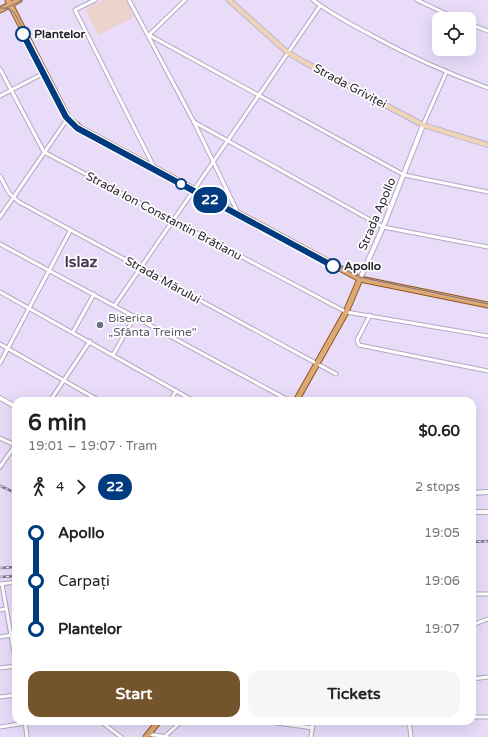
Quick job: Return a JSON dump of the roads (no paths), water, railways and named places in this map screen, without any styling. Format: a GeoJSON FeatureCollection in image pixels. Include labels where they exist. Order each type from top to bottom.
{"type":"FeatureCollection","features":[{"type":"Feature","properties":{"kind":"main road"},"geometry":{"type":"LineString","coordinates":[[0,10],[8,2],[19,0]]}},
{"type":"Feature","properties":{"kind":"main road","name":"Strada Griviței"},"geometry":{"type":"LineString","coordinates":[[229,0],[288,52],[423,125],[488,145]]}},
{"type":"Feature","properties":{"kind":"main road"},"geometry":{"type":"LineString","coordinates":[[8,2],[68,118],[80,128],[360,279],[488,305]]}},
{"type":"Feature","properties":{"kind":"main road","name":"Strada Apollo"},"geometry":{"type":"LineString","coordinates":[[298,397],[346,312],[360,279]]}},
{"type":"Feature","properties":{"kind":"main road"},"geometry":{"type":"LineString","coordinates":[[147,736],[156,725]]}},
{"type":"Feature","properties":{"kind":"street"},"geometry":{"type":"LineString","coordinates":[[95,0],[75,10],[155,169]]}},
{"type":"Feature","properties":{"kind":"street"},"geometry":{"type":"LineString","coordinates":[[130,0],[194,122],[239,214]]}},
{"type":"Feature","properties":{"kind":"street"},"geometry":{"type":"LineString","coordinates":[[149,35],[185,0]]}},
{"type":"Feature","properties":{"kind":"street"},"geometry":{"type":"LineString","coordinates":[[313,0],[320,6],[381,41],[446,73],[488,88]]}},
{"type":"Feature","properties":{"kind":"street"},"geometry":{"type":"LineString","coordinates":[[417,0],[442,12]]}},
{"type":"Feature","properties":{"kind":"street"},"geometry":{"type":"LineString","coordinates":[[115,305],[320,6]]}},
{"type":"Feature","properties":{"kind":"street"},"geometry":{"type":"LineString","coordinates":[[476,27],[488,31]]}},
{"type":"Feature","properties":{"kind":"street"},"geometry":{"type":"LineString","coordinates":[[149,35],[404,175],[488,192]]}},
{"type":"Feature","properties":{"kind":"street"},"geometry":{"type":"LineString","coordinates":[[0,69],[44,152]]}},
{"type":"Feature","properties":{"kind":"street"},"geometry":{"type":"LineString","coordinates":[[0,96],[44,73]]}},
{"type":"Feature","properties":{"kind":"street","name":"Strada Apollo"},"geometry":{"type":"LineString","coordinates":[[360,279],[446,73]]}},
{"type":"Feature","properties":{"kind":"street"},"geometry":{"type":"LineString","coordinates":[[0,217],[68,118]]}},
{"type":"Feature","properties":{"kind":"street"},"geometry":{"type":"LineString","coordinates":[[194,122],[383,227],[488,247]]}},
{"type":"Feature","properties":{"kind":"street","name":"Strada Ion Constantin Brătianu"},"geometry":{"type":"LineString","coordinates":[[44,152],[346,312],[488,336]]}},
{"type":"Feature","properties":{"kind":"street","name":"Strada Mărului"},"geometry":{"type":"LineString","coordinates":[[0,176],[13,198],[70,231],[336,374]]}},
{"type":"Feature","properties":{"kind":"street"},"geometry":{"type":"LineString","coordinates":[[0,363],[70,231]]}},
{"type":"Feature","properties":{"kind":"street"},"geometry":{"type":"LineString","coordinates":[[0,244],[283,397]]}},
{"type":"Feature","properties":{"kind":"street"},"geometry":{"type":"LineString","coordinates":[[0,292],[90,341],[187,397]]}},
{"type":"Feature","properties":{"kind":"street"},"geometry":{"type":"LineString","coordinates":[[73,332],[94,294]]}},
{"type":"Feature","properties":{"kind":"street"},"geometry":{"type":"LineString","coordinates":[[370,315],[357,340],[359,345],[488,371]]}},
{"type":"Feature","properties":{"kind":"street"},"geometry":{"type":"LineString","coordinates":[[113,355],[135,316]]}},
{"type":"Feature","properties":{"kind":"street"},"geometry":{"type":"LineString","coordinates":[[52,397],[90,341]]}},
{"type":"Feature","properties":{"kind":"street"},"geometry":{"type":"LineString","coordinates":[[0,344],[93,397]]}},
{"type":"Feature","properties":{"kind":"street"},"geometry":{"type":"LineString","coordinates":[[172,397],[176,391]]}},
{"type":"Feature","properties":{"kind":"street"},"geometry":{"type":"LineString","coordinates":[[0,398],[12,405]]}},
{"type":"Feature","properties":{"kind":"street"},"geometry":{"type":"LineString","coordinates":[[0,438],[12,443]]}},
{"type":"Feature","properties":{"kind":"street"},"geometry":{"type":"LineString","coordinates":[[0,467],[12,449]]}},
{"type":"Feature","properties":{"kind":"street"},"geometry":{"type":"LineString","coordinates":[[476,492],[488,492]]}},
{"type":"Feature","properties":{"kind":"street"},"geometry":{"type":"LineString","coordinates":[[476,512],[488,510]]}},
{"type":"Feature","properties":{"kind":"street"},"geometry":{"type":"LineString","coordinates":[[0,637],[12,635],[1,584],[12,583]]}},
{"type":"Feature","properties":{"kind":"street"},"geometry":{"type":"LineString","coordinates":[[476,594],[488,594]]}},
{"type":"Feature","properties":{"kind":"street"},"geometry":{"type":"LineString","coordinates":[[0,610],[6,609]]}},
{"type":"Feature","properties":{"kind":"street"},"geometry":{"type":"LineString","coordinates":[[476,624],[488,619]]}},
{"type":"Feature","properties":{"kind":"street"},"geometry":{"type":"LineString","coordinates":[[0,668],[12,666]]}},
{"type":"Feature","properties":{"kind":"street"},"geometry":{"type":"LineString","coordinates":[[476,678],[488,676]]}},
{"type":"Feature","properties":{"kind":"street"},"geometry":{"type":"LineString","coordinates":[[0,697],[12,696]]}},
{"type":"Feature","properties":{"kind":"street"},"geometry":{"type":"LineString","coordinates":[[476,717],[488,717]]}},
{"type":"Feature","properties":{"kind":"street"},"geometry":{"type":"LineString","coordinates":[[0,727],[12,725]]}},
{"type":"Feature","properties":{"kind":"street"},"geometry":{"type":"LineString","coordinates":[[25,725],[27,737]]}},
{"type":"Feature","properties":{"kind":"street"},"geometry":{"type":"LineString","coordinates":[[105,725],[120,737]]}},
{"type":"Feature","properties":{"kind":"street"},"geometry":{"type":"LineString","coordinates":[[147,736],[166,737],[178,725]]}},
{"type":"Feature","properties":{"kind":"street"},"geometry":{"type":"LineString","coordinates":[[291,725],[312,728]]}},
{"type":"Feature","properties":{"kind":"street"},"geometry":{"type":"LineString","coordinates":[[311,737],[313,725]]}},
{"type":"Feature","properties":{"kind":"street"},"geometry":{"type":"LineString","coordinates":[[410,725],[411,737]]}},
{"type":"Feature","properties":{"kind":"tram line"},"geometry":{"type":"LineString","coordinates":[[4,9],[22,0]]}},
{"type":"Feature","properties":{"kind":"tram line"},"geometry":{"type":"LineString","coordinates":[[0,8],[6,8],[14,12],[68,116],[80,127],[359,277],[488,304]]}},
{"type":"Feature","properties":{"kind":"tram line","name":"22"},"geometry":{"type":"LineString","coordinates":[[23,34],[66,117],[77,128],[333,266]]}},
{"type":"Feature","properties":{"kind":"railway"},"geometry":{"type":"LineString","coordinates":[[0,486],[12,491]]}},
{"type":"Feature","properties":{"kind":"railway"},"geometry":{"type":"LineString","coordinates":[[476,542],[488,541]]}},
{"type":"Feature","properties":{"kind":"railway"},"geometry":{"type":"LineString","coordinates":[[0,568],[12,567]]}},
{"type":"Feature","properties":{"kind":"railway"},"geometry":{"type":"LineString","coordinates":[[0,577],[12,576]]}},
{"type":"Feature","properties":{"kind":"place","name":"Plantelor"},"geometry":{"type":"Point","coordinates":[23,34]}},
{"type":"Feature","properties":{"kind":"place","name":"Apollo"},"geometry":{"type":"Point","coordinates":[333,266]}},
{"type":"Feature","properties":{"kind":"place","name":"Biserica „Sfânta Treime\""},"geometry":{"type":"Point","coordinates":[100,325]}},
{"type":"Feature","properties":{"kind":"district","name":"Islaz"},"geometry":{"type":"Point","coordinates":[81,262]}}]}
